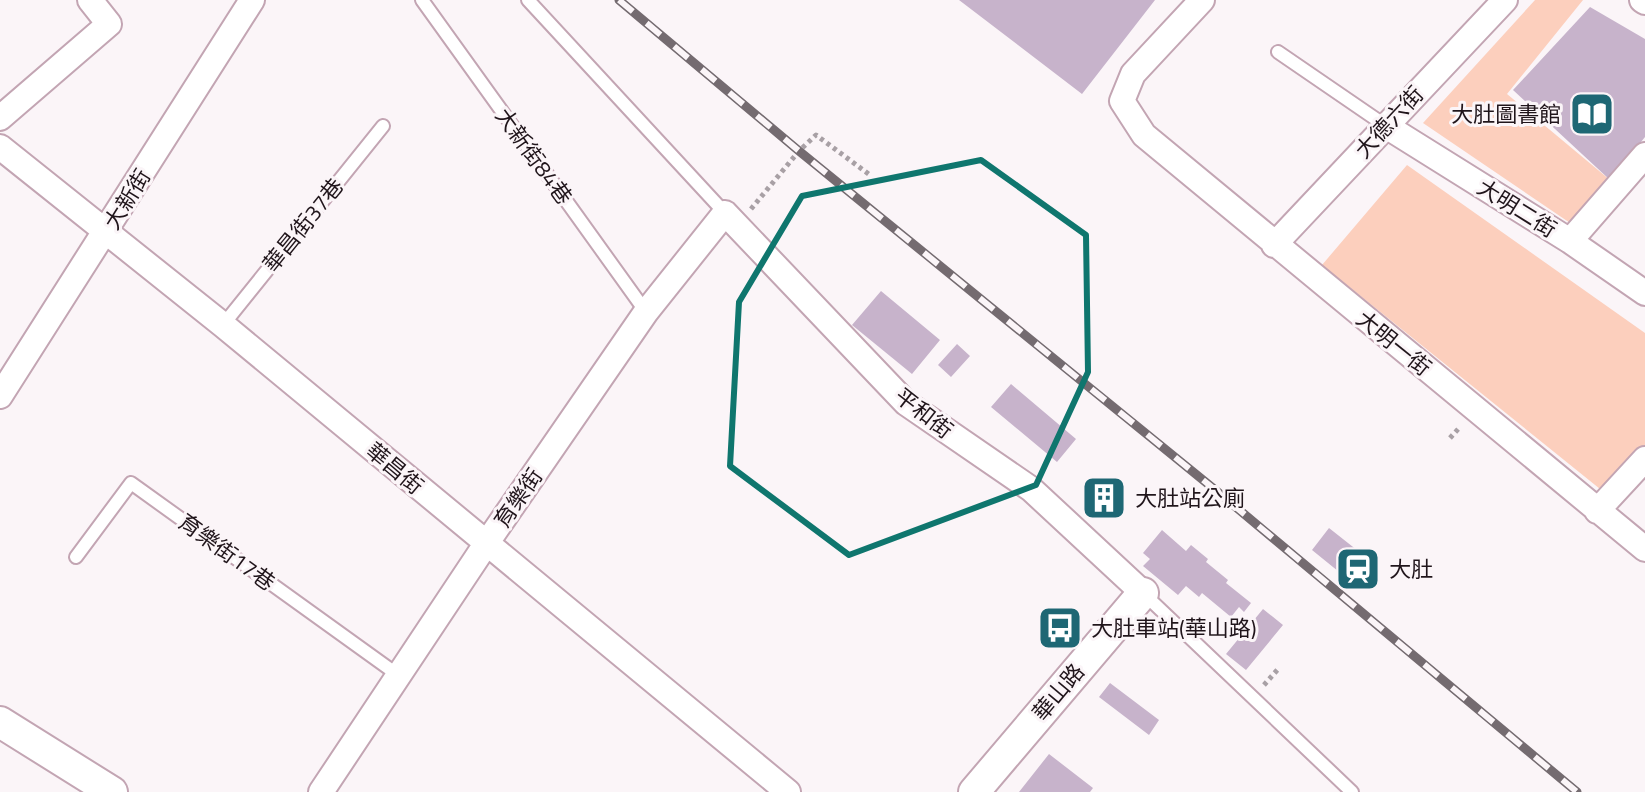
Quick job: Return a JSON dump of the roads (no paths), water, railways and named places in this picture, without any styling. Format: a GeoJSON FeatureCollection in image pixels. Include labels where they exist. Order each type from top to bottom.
{"type":"FeatureCollection","features":[{"type":"Feature","properties":{"kind":"street"},"geometry":{"type":"LineString","coordinates":[[0,118],[109,24],[90,0]]}},
{"type":"Feature","properties":{"kind":"street","name":"大新街"},"geometry":{"type":"LineString","coordinates":[[0,396],[252,0]]}},
{"type":"Feature","properties":{"kind":"street","name":"大明一街"},"geometry":{"type":"LineString","coordinates":[[1202,0],[1133,74],[1122,101],[1144,135],[1645,549]]}},
{"type":"Feature","properties":{"kind":"street","name":"大德六街"},"geometry":{"type":"LineString","coordinates":[[1274,245],[1505,0]]}},
{"type":"Feature","properties":{"kind":"street","name":"大明二街"},"geometry":{"type":"LineString","coordinates":[[1386,126],[1570,241],[1645,293]]}},
{"type":"Feature","properties":{"kind":"street","name":"華昌街"},"geometry":{"type":"LineString","coordinates":[[0,147],[107,230],[788,792]]}},
{"type":"Feature","properties":{"kind":"street"},"geometry":{"type":"LineString","coordinates":[[1570,241],[1645,155]]}},
{"type":"Feature","properties":{"kind":"street","name":"育樂街"},"geometry":{"type":"LineString","coordinates":[[321,792],[486,544],[646,312],[731,219]]}},
{"type":"Feature","properties":{"kind":"street","name":"平和街"},"geometry":{"type":"LineString","coordinates":[[731,219],[906,403],[1031,489],[1143,593]]}},
{"type":"Feature","properties":{"kind":"street"},"geometry":{"type":"LineString","coordinates":[[1597,511],[1645,459]]}},
{"type":"Feature","properties":{"kind":"street","name":"華山路"},"geometry":{"type":"LineString","coordinates":[[974,792],[1143,593]]}},
{"type":"Feature","properties":{"kind":"street"},"geometry":{"type":"LineString","coordinates":[[0,722],[112,792]]}},
{"type":"Feature","properties":{"kind":"lane","name":"大新街84巷"},"geometry":{"type":"LineString","coordinates":[[422,0],[646,312]]}},
{"type":"Feature","properties":{"kind":"lane","name":"平和街"},"geometry":{"type":"LineString","coordinates":[[528,0],[731,219]]}},
{"type":"Feature","properties":{"kind":"lane"},"geometry":{"type":"LineString","coordinates":[[1278,52],[1386,126]]}},
{"type":"Feature","properties":{"kind":"lane","name":"華昌街37巷"},"geometry":{"type":"LineString","coordinates":[[223,325],[383,126]]}},
{"type":"Feature","properties":{"kind":"lane","name":"育樂街17巷"},"geometry":{"type":"LineString","coordinates":[[76,557],[131,483],[398,675]]}},
{"type":"Feature","properties":{"kind":"lane","name":"平和街"},"geometry":{"type":"LineString","coordinates":[[1143,593],[1352,792]]}},
{"type":"Feature","properties":{"kind":"railway"},"geometry":{"type":"LineString","coordinates":[[619,0],[1577,792]]}},
{"type":"Feature","properties":{"kind":"place","name":"大肚圖書館"},"geometry":{"type":"Point","coordinates":[1592,114]}},
{"type":"Feature","properties":{"kind":"place","name":"大肚站公廁"},"geometry":{"type":"Point","coordinates":[1104,498]}},
{"type":"Feature","properties":{"kind":"place","name":"大肚"},"geometry":{"type":"Point","coordinates":[1358,569]}},
{"type":"Feature","properties":{"kind":"place","name":"大肚車站(華山路)"},"geometry":{"type":"Point","coordinates":[1060,628]}}]}
